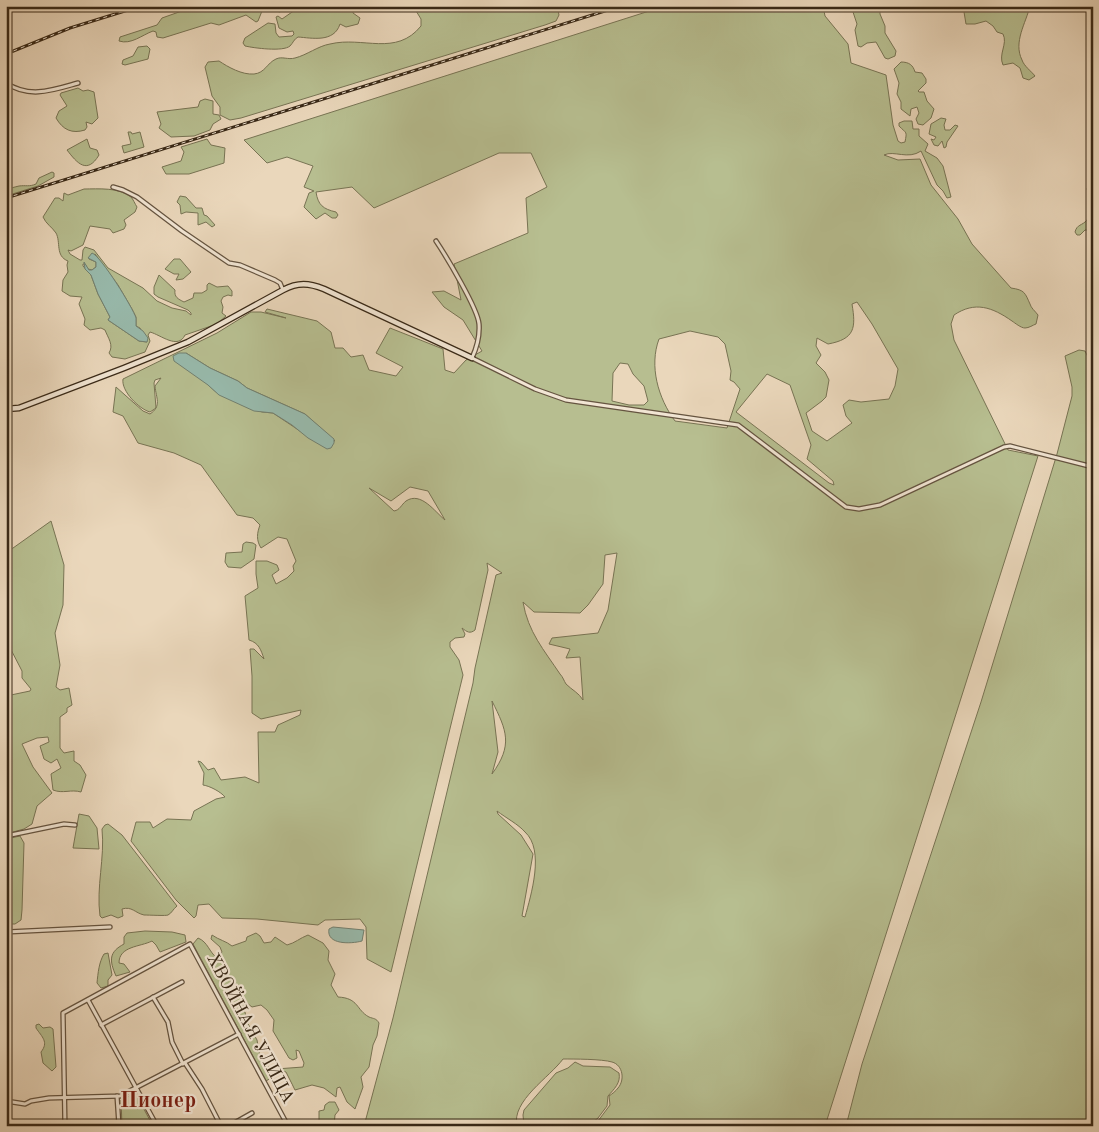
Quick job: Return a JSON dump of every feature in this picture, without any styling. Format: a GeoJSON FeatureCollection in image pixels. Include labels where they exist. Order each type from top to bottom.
{"type":"FeatureCollection","features":[{"type":"Feature","properties":{"kind":"street"},"geometry":{"type":"LineString","coordinates":[[6,83],[17,90],[32,93],[41,93],[78,83]]}},
{"type":"Feature","properties":{"kind":"street"},"geometry":{"type":"LineString","coordinates":[[113,187],[137,197],[229,263],[240,265],[275,280],[280,283],[283,290]]}},
{"type":"Feature","properties":{"kind":"street"},"geometry":{"type":"LineString","coordinates":[[436,241],[474,309],[479,322],[479,339],[472,358]]}},
{"type":"Feature","properties":{"kind":"street"},"geometry":{"type":"LineString","coordinates":[[6,409],[19,408],[188,342],[283,290],[302,283],[312,284],[535,389],[566,400],[738,425],[846,507],[869,508],[880,505],[1004,447],[1010,446],[1093,467]]}},
{"type":"Feature","properties":{"kind":"street"},"geometry":{"type":"LineString","coordinates":[[6,836],[64,824],[75,825]]}},
{"type":"Feature","properties":{"kind":"street"},"geometry":{"type":"LineString","coordinates":[[6,932],[110,927]]}},
{"type":"Feature","properties":{"kind":"street","name":"ХВОЙНАЯ УЛИЦА"},"geometry":{"type":"LineString","coordinates":[[88,1000],[190,944],[288,1126]]}},
{"type":"Feature","properties":{"kind":"street"},"geometry":{"type":"LineString","coordinates":[[101,1025],[182,982]]}},
{"type":"Feature","properties":{"kind":"street"},"geometry":{"type":"LineString","coordinates":[[153,997],[168,1022],[172,1042],[184,1064],[202,1089],[221,1126]]}},
{"type":"Feature","properties":{"kind":"street"},"geometry":{"type":"LineString","coordinates":[[65,1126],[63,1013],[88,1000],[157,1126]]}},
{"type":"Feature","properties":{"kind":"street"},"geometry":{"type":"LineString","coordinates":[[6,1102],[25,1104],[31,1101],[65,1097],[117,1096],[184,1064],[239,1034]]}},
{"type":"Feature","properties":{"kind":"street"},"geometry":{"type":"LineString","coordinates":[[117,1096],[119,1126]]}},
{"type":"Feature","properties":{"kind":"street"},"geometry":{"type":"LineString","coordinates":[[229,1126],[252,1113]]}},
{"type":"Feature","properties":{"kind":"green space"},"geometry":{"type":"Polygon","coordinates":[[[196,6],[264,6],[256,22],[246,15],[219,25],[211,23],[163,38],[157,37],[156,32],[153,31],[132,41],[119,41],[120,37],[157,25],[162,18],[196,6]]]}},
{"type":"Feature","properties":{"kind":"green space"},"geometry":{"type":"Polygon","coordinates":[[[272,6],[378,6],[361,7],[353,10],[353,13],[360,18],[358,24],[346,27],[340,24],[337,30],[328,37],[298,37],[290,46],[281,49],[245,46],[243,43],[245,38],[268,23],[275,24],[276,33],[279,37],[292,36],[294,34],[293,31],[287,32],[279,28],[276,17],[278,16],[282,19],[295,10],[295,7],[279,12],[272,6]]]}},
{"type":"Feature","properties":{"kind":"green space"},"geometry":{"type":"Polygon","coordinates":[[[413,6],[557,6],[559,15],[556,21],[545,25],[241,118],[230,120],[220,115],[220,107],[212,96],[205,67],[208,62],[219,61],[240,72],[254,74],[261,72],[276,59],[295,58],[330,44],[355,42],[378,44],[401,41],[421,26],[421,19],[413,6]]]}},
{"type":"Feature","properties":{"kind":"green space"},"geometry":{"type":"Polygon","coordinates":[[[665,6],[823,6],[825,16],[848,44],[851,63],[886,75],[893,125],[898,141],[901,143],[905,142],[906,136],[899,123],[912,121],[913,129],[919,129],[919,136],[928,144],[925,151],[937,158],[943,166],[951,197],[947,198],[937,185],[921,151],[911,155],[884,155],[898,160],[920,159],[931,185],[958,219],[972,244],[1011,288],[1024,293],[1031,307],[1038,315],[1036,324],[1025,328],[990,309],[976,307],[954,315],[951,324],[954,340],[1008,450],[1038,456],[825,1126],[591,1126],[598,1121],[610,1105],[609,1096],[622,1081],[621,1069],[616,1064],[607,1061],[563,1059],[525,1099],[517,1117],[517,1126],[364,1126],[393,1018],[473,683],[496,575],[502,573],[487,563],[488,570],[475,630],[468,632],[462,628],[465,634],[464,637],[455,638],[450,642],[450,647],[459,660],[463,675],[391,972],[367,959],[366,927],[360,919],[325,920],[318,925],[257,919],[222,918],[209,904],[198,905],[194,918],[176,900],[131,841],[136,822],[150,822],[153,828],[167,819],[191,820],[194,811],[216,799],[225,797],[221,793],[203,785],[204,773],[198,761],[208,770],[214,768],[221,780],[245,777],[259,783],[258,732],[275,732],[278,725],[300,715],[301,710],[261,719],[252,713],[250,649],[254,649],[264,659],[261,650],[249,640],[245,596],[258,588],[256,561],[267,561],[277,565],[279,570],[272,575],[276,584],[287,578],[294,571],[293,566],[296,561],[287,539],[278,537],[261,548],[258,542],[260,525],[253,518],[237,515],[201,465],[174,453],[138,443],[123,416],[113,412],[116,387],[143,411],[150,414],[156,408],[150,412],[132,399],[125,389],[123,379],[217,333],[251,312],[261,312],[286,318],[265,312],[267,309],[317,321],[331,332],[335,348],[343,348],[351,357],[363,355],[369,370],[396,376],[403,367],[376,353],[390,328],[443,349],[445,370],[454,373],[466,360],[482,351],[463,320],[444,307],[432,292],[444,291],[461,300],[454,264],[528,233],[526,198],[547,187],[531,153],[499,153],[374,208],[352,187],[316,192],[322,206],[336,212],[338,215],[336,218],[332,218],[325,213],[316,219],[304,207],[309,193],[314,191],[304,187],[313,166],[287,157],[267,163],[244,140],[665,6]],[[857,302],[852,304],[854,320],[852,331],[844,339],[828,344],[817,338],[816,346],[821,355],[816,363],[825,372],[829,380],[826,397],[806,413],[812,431],[827,441],[852,423],[846,416],[843,405],[849,400],[861,402],[889,399],[895,386],[898,369],[857,302]],[[690,331],[659,339],[656,349],[655,371],[657,382],[664,402],[675,421],[727,428],[740,389],[730,380],[731,371],[725,344],[718,337],[690,331]],[[186,353],[208,385],[216,392],[262,412],[273,413],[300,431],[335,441],[305,414],[247,388],[238,381],[210,368],[186,353]],[[620,363],[613,373],[612,401],[629,405],[644,405],[648,401],[644,386],[633,374],[628,364],[620,363]],[[767,374],[736,412],[834,485],[833,481],[807,459],[811,445],[790,385],[767,374]],[[161,378],[155,380],[154,383],[156,408],[155,386],[161,378]],[[410,487],[391,501],[369,488],[394,511],[406,501],[417,499],[427,504],[445,520],[428,491],[410,487]],[[617,553],[605,555],[603,584],[580,613],[534,612],[523,602],[525,613],[537,640],[566,684],[583,700],[580,657],[566,658],[570,649],[549,644],[552,638],[598,633],[608,610],[617,553]],[[492,701],[498,752],[492,774],[503,755],[506,738],[492,701]],[[497,811],[521,835],[533,854],[522,916],[525,917],[535,873],[534,850],[531,840],[525,832],[497,811]]]}},
{"type":"Feature","properties":{"kind":"green space"},"geometry":{"type":"Polygon","coordinates":[[[859,6],[867,10],[869,6],[880,6],[885,33],[896,51],[895,56],[888,59],[885,58],[876,42],[867,43],[861,47],[858,46],[855,30],[857,24],[853,12],[859,6]]]}},
{"type":"Feature","properties":{"kind":"green space"},"geometry":{"type":"Polygon","coordinates":[[[963,6],[1030,6],[1021,33],[1019,46],[1023,62],[1035,76],[1029,80],[1023,78],[1020,68],[1013,63],[1003,65],[1003,34],[997,32],[986,21],[966,24],[963,6]]]}},
{"type":"Feature","properties":{"kind":"green space"},"geometry":{"type":"Polygon","coordinates":[[[147,46],[150,49],[148,59],[125,65],[122,64],[123,60],[133,56],[138,47],[147,46]]]}},
{"type":"Feature","properties":{"kind":"green space"},"geometry":{"type":"Polygon","coordinates":[[[901,62],[910,64],[915,72],[922,73],[926,79],[926,83],[918,91],[924,92],[927,101],[934,109],[931,118],[923,125],[918,124],[916,119],[919,113],[917,107],[911,109],[910,116],[901,109],[901,102],[897,94],[899,83],[894,69],[901,62]]]}},
{"type":"Feature","properties":{"kind":"green space"},"geometry":{"type":"Polygon","coordinates":[[[78,88],[83,91],[94,92],[98,118],[92,124],[86,122],[87,127],[85,130],[76,132],[62,126],[56,118],[59,111],[67,106],[60,95],[61,93],[78,88]]]}},
{"type":"Feature","properties":{"kind":"green space"},"geometry":{"type":"Polygon","coordinates":[[[205,99],[213,101],[213,114],[219,115],[221,119],[213,124],[210,130],[194,136],[171,137],[159,128],[161,124],[157,112],[198,107],[200,101],[205,99]]]}},
{"type":"Feature","properties":{"kind":"green space"},"geometry":{"type":"Polygon","coordinates":[[[941,118],[946,119],[945,130],[950,130],[955,125],[958,126],[944,148],[942,141],[938,146],[934,145],[931,139],[934,140],[936,137],[929,134],[931,124],[941,118]]]}},
{"type":"Feature","properties":{"kind":"green space"},"geometry":{"type":"Polygon","coordinates":[[[128,132],[132,134],[140,132],[144,147],[124,153],[122,146],[131,144],[128,132]]]}},
{"type":"Feature","properties":{"kind":"green space"},"geometry":{"type":"Polygon","coordinates":[[[87,139],[90,148],[97,150],[99,155],[95,161],[86,166],[78,163],[67,150],[87,139]]]}},
{"type":"Feature","properties":{"kind":"green space"},"geometry":{"type":"Polygon","coordinates":[[[207,139],[211,145],[225,148],[224,163],[189,174],[166,174],[162,167],[181,161],[184,152],[181,147],[207,139]]]}},
{"type":"Feature","properties":{"kind":"green space"},"geometry":{"type":"Polygon","coordinates":[[[52,172],[54,177],[38,186],[6,196],[6,190],[36,184],[39,178],[52,172]]]}},
{"type":"Feature","properties":{"kind":"green space"},"geometry":{"type":"Polygon","coordinates":[[[1089,184],[1093,184],[1093,239],[1090,239],[1088,230],[1085,230],[1080,235],[1077,235],[1075,232],[1088,218],[1090,196],[1087,189],[1089,184]]]}},
{"type":"Feature","properties":{"kind":"green space"},"geometry":{"type":"Polygon","coordinates":[[[84,189],[115,190],[131,197],[137,207],[135,212],[124,220],[126,225],[124,229],[113,233],[110,229],[90,226],[83,245],[71,251],[68,250],[70,254],[82,260],[85,247],[94,250],[108,268],[143,288],[157,301],[172,308],[186,311],[191,315],[188,310],[154,294],[154,287],[159,275],[175,290],[177,297],[184,302],[193,298],[194,293],[202,293],[207,290],[209,283],[217,287],[228,286],[232,291],[232,296],[223,297],[221,301],[222,313],[226,316],[217,324],[185,335],[178,341],[169,340],[150,332],[148,335],[150,341],[145,352],[125,359],[112,357],[109,353],[111,347],[105,330],[101,328],[90,330],[84,325],[85,319],[79,304],[82,297],[70,296],[62,291],[63,280],[68,272],[68,261],[61,256],[56,233],[43,217],[55,198],[63,201],[64,193],[68,195],[84,189]],[[95,254],[89,259],[96,262],[96,267],[92,270],[83,264],[91,275],[110,317],[108,320],[139,341],[147,342],[140,328],[136,326],[136,317],[118,285],[95,254]]]}},
{"type":"Feature","properties":{"kind":"green space"},"geometry":{"type":"Polygon","coordinates":[[[180,196],[186,197],[196,208],[202,208],[204,215],[215,225],[212,227],[206,222],[198,225],[198,213],[186,212],[181,214],[180,205],[177,202],[180,196]]]}},
{"type":"Feature","properties":{"kind":"green space"},"geometry":{"type":"Polygon","coordinates":[[[174,259],[180,259],[191,272],[183,279],[176,280],[179,274],[174,274],[165,269],[174,259]]]}},
{"type":"Feature","properties":{"kind":"green space"},"geometry":{"type":"Polygon","coordinates":[[[1079,350],[1085,351],[1093,367],[1093,1126],[846,1126],[862,1064],[981,702],[1057,454],[1072,396],[1072,387],[1065,356],[1079,350]]]}},
{"type":"Feature","properties":{"kind":"green space"},"geometry":{"type":"Polygon","coordinates":[[[51,521],[64,565],[63,605],[55,633],[60,665],[56,687],[60,690],[69,688],[72,705],[60,717],[60,748],[64,753],[74,751],[74,761],[80,765],[86,775],[81,792],[53,790],[51,774],[61,768],[57,759],[51,763],[44,759],[40,746],[49,742],[48,737],[37,738],[22,744],[33,767],[52,793],[37,806],[32,824],[24,829],[6,834],[6,696],[30,691],[31,689],[22,678],[22,671],[6,640],[6,553],[51,521]]]}},
{"type":"Feature","properties":{"kind":"green space"},"geometry":{"type":"Polygon","coordinates":[[[246,542],[256,545],[254,559],[241,568],[228,567],[225,562],[226,553],[242,552],[243,544],[246,542]]]}},
{"type":"Feature","properties":{"kind":"green space"},"geometry":{"type":"Polygon","coordinates":[[[79,814],[89,816],[97,828],[99,849],[73,848],[79,814]]]}},
{"type":"Feature","properties":{"kind":"green space"},"geometry":{"type":"Polygon","coordinates":[[[108,824],[122,835],[177,906],[168,915],[144,915],[125,908],[122,909],[123,916],[118,918],[111,915],[102,918],[100,916],[99,894],[103,840],[102,829],[108,824]]]}},
{"type":"Feature","properties":{"kind":"green space"},"geometry":{"type":"Polygon","coordinates":[[[20,836],[24,843],[21,920],[15,924],[6,924],[6,839],[20,836]]]}},
{"type":"Feature","properties":{"kind":"green space"},"geometry":{"type":"Polygon","coordinates":[[[145,931],[172,932],[185,935],[186,942],[160,952],[152,941],[126,950],[122,953],[119,963],[124,964],[130,972],[116,976],[112,965],[113,953],[124,944],[124,937],[127,933],[145,931]]]}},
{"type":"Feature","properties":{"kind":"green space"},"geometry":{"type":"Polygon","coordinates":[[[256,933],[264,943],[271,942],[275,937],[287,945],[308,935],[323,943],[329,951],[328,960],[335,974],[331,985],[338,997],[354,1002],[365,1014],[376,1019],[379,1023],[369,1067],[361,1077],[363,1087],[355,1109],[347,1102],[340,1087],[337,1088],[336,1097],[324,1088],[312,1085],[295,1090],[286,1072],[283,1071],[266,1081],[193,944],[198,938],[217,958],[222,952],[220,947],[211,939],[212,935],[232,946],[246,941],[247,937],[256,933]],[[243,1000],[244,1006],[241,1009],[245,1012],[247,1022],[257,1040],[259,1052],[266,1066],[276,1069],[303,1067],[304,1063],[299,1051],[296,1050],[297,1058],[293,1060],[289,1058],[273,1031],[274,1020],[267,1010],[261,1005],[252,1007],[243,1000]]]}},
{"type":"Feature","properties":{"kind":"green space"},"geometry":{"type":"Polygon","coordinates":[[[108,953],[112,975],[108,980],[108,986],[101,988],[97,983],[99,968],[104,954],[108,953]]]}},
{"type":"Feature","properties":{"kind":"green space"},"geometry":{"type":"Polygon","coordinates":[[[39,1024],[43,1028],[50,1027],[53,1029],[56,1067],[52,1071],[43,1063],[41,1052],[45,1042],[36,1028],[36,1025],[39,1024]]]}},
{"type":"Feature","properties":{"kind":"green space"},"geometry":{"type":"Polygon","coordinates":[[[575,1062],[583,1066],[610,1067],[619,1073],[618,1083],[608,1096],[607,1106],[598,1118],[588,1126],[524,1126],[524,1110],[556,1073],[568,1068],[575,1062]]]}},
{"type":"Feature","properties":{"kind":"green space"},"geometry":{"type":"Polygon","coordinates":[[[133,1094],[138,1098],[153,1126],[122,1126],[121,1100],[133,1094]]]}},
{"type":"Feature","properties":{"kind":"green space"},"geometry":{"type":"Polygon","coordinates":[[[329,1102],[335,1102],[339,1110],[335,1115],[334,1126],[322,1126],[319,1121],[319,1111],[324,1110],[325,1105],[329,1102]]]}},
{"type":"Feature","properties":{"kind":"shaded area"},"geometry":{"type":"Polygon","coordinates":[[[92,253],[109,272],[123,294],[134,312],[136,326],[148,338],[147,342],[139,341],[108,320],[110,317],[91,275],[85,269],[84,262],[89,270],[96,267],[96,262],[88,258],[92,253]]]}},
{"type":"Feature","properties":{"kind":"shaded area"},"geometry":{"type":"Polygon","coordinates":[[[179,353],[186,353],[210,368],[238,381],[247,388],[305,414],[334,439],[331,448],[327,449],[308,438],[273,413],[254,411],[219,395],[174,361],[173,356],[179,353]]]}},
{"type":"Feature","properties":{"kind":"shaded area"},"geometry":{"type":"Polygon","coordinates":[[[333,927],[364,930],[362,941],[346,943],[335,941],[329,934],[329,929],[333,927]]]}},
{"type":"Feature","properties":{"kind":"railway"},"geometry":{"type":"LineString","coordinates":[[6,54],[70,28],[141,6]]}},
{"type":"Feature","properties":{"kind":"railway"},"geometry":{"type":"LineString","coordinates":[[6,198],[621,6]]}},
{"type":"Feature","properties":{"kind":"district","name":"Пионер"},"geometry":{"type":"Point","coordinates":[158,1099]}}]}
